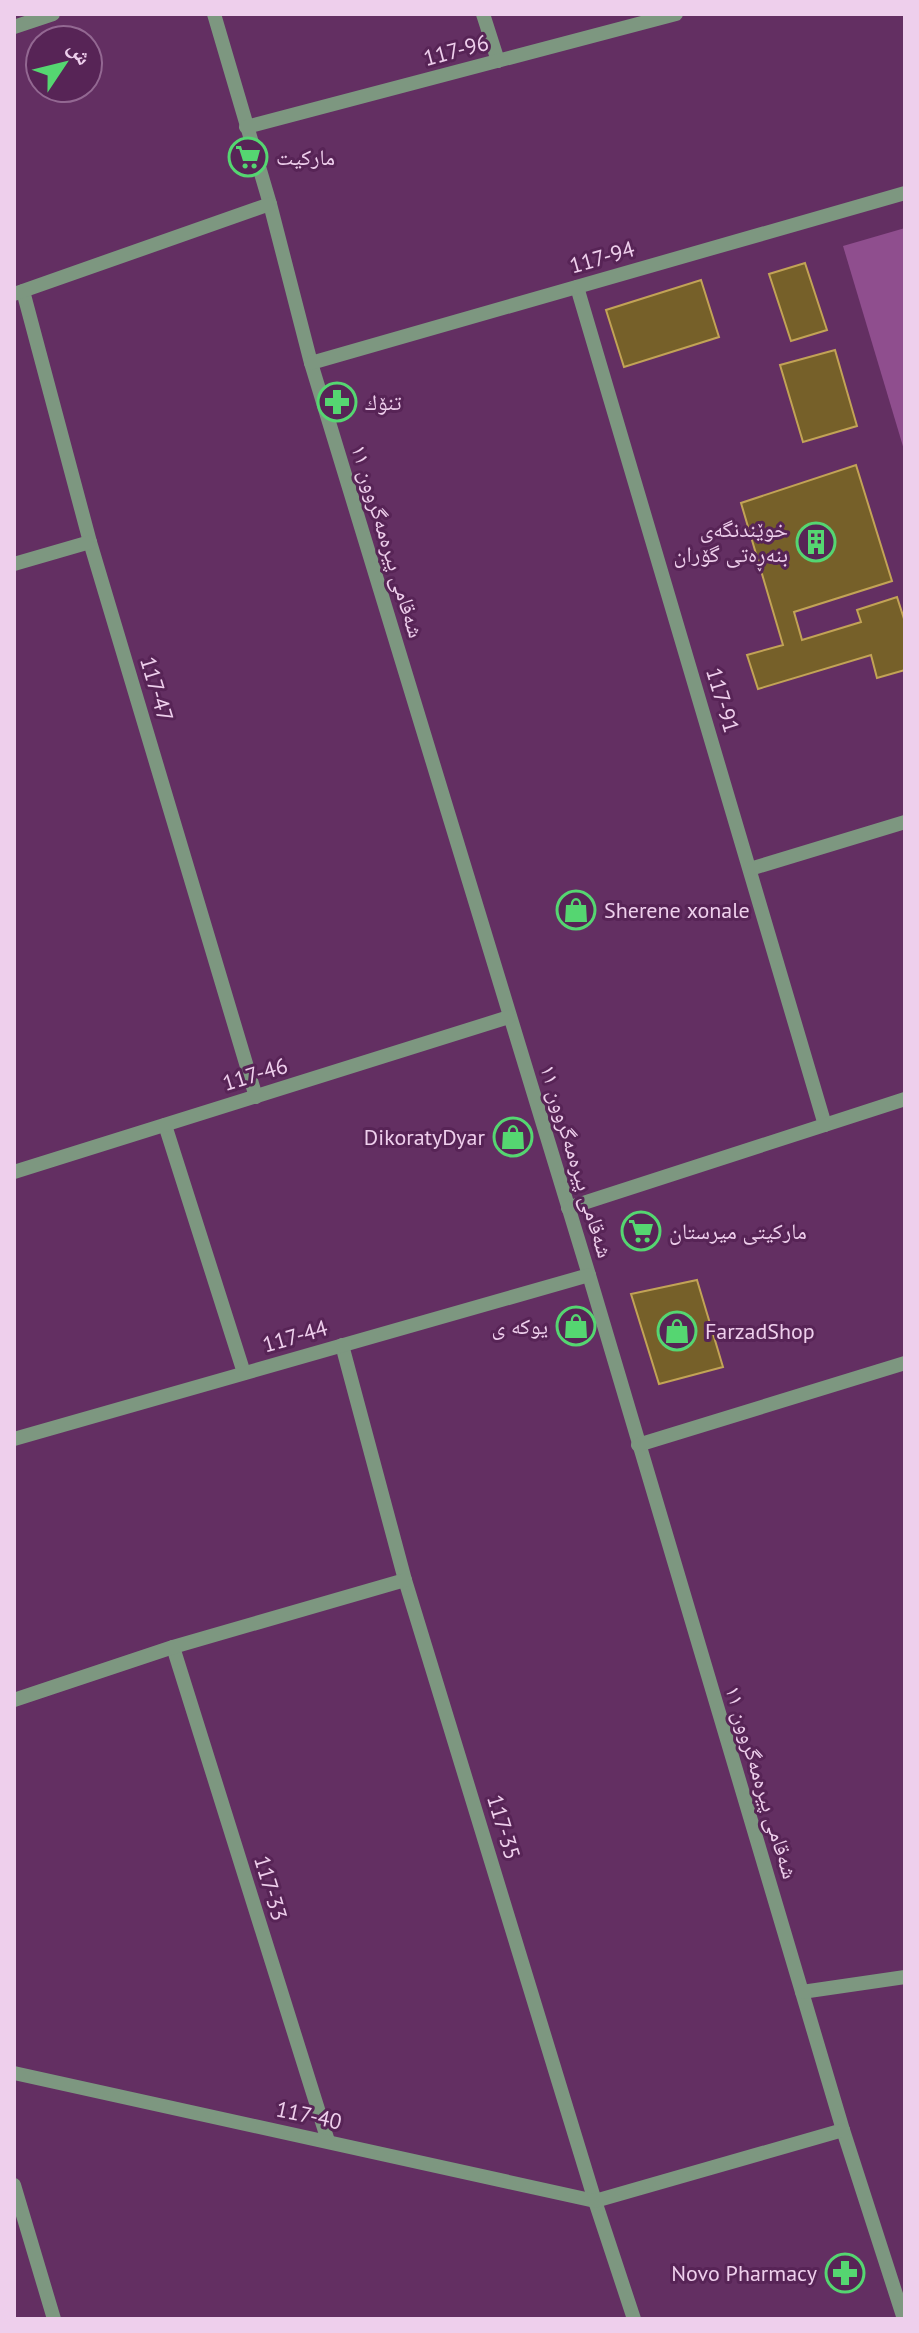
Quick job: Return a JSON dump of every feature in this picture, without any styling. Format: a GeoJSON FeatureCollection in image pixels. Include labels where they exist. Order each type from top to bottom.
{"type":"FeatureCollection","features":[{"type":"Feature","properties":{"kind":"street"},"geometry":{"type":"LineString","coordinates":[[14,27],[53,14]]}},
{"type":"Feature","properties":{"kind":"street","name":"شەقامی پیرەمەگروون ١١"},"geometry":{"type":"LineString","coordinates":[[214,14],[270,204],[311,363],[589,1275],[843,2130],[904,2319]]}},
{"type":"Feature","properties":{"kind":"street"},"geometry":{"type":"LineString","coordinates":[[483,14],[498,61]]}},
{"type":"Feature","properties":{"kind":"street","name":"117-96"},"geometry":{"type":"LineString","coordinates":[[246,127],[676,14]]}},
{"type":"Feature","properties":{"kind":"street","name":"117-94"},"geometry":{"type":"LineString","coordinates":[[311,363],[905,193]]}},
{"type":"Feature","properties":{"kind":"street"},"geometry":{"type":"LineString","coordinates":[[18,293],[270,204]]}},
{"type":"Feature","properties":{"kind":"street","name":"117-91"},"geometry":{"type":"LineString","coordinates":[[577,287],[825,1125]]}},
{"type":"Feature","properties":{"kind":"street","name":"117-47"},"geometry":{"type":"LineString","coordinates":[[18,293],[256,1097]]}},
{"type":"Feature","properties":{"kind":"street"},"geometry":{"type":"LineString","coordinates":[[14,564],[90,542]]}},
{"type":"Feature","properties":{"kind":"street"},"geometry":{"type":"LineString","coordinates":[[750,869],[905,822]]}},
{"type":"Feature","properties":{"kind":"street","name":"117-46"},"geometry":{"type":"LineString","coordinates":[[14,1172],[509,1017]]}},
{"type":"Feature","properties":{"kind":"street"},"geometry":{"type":"LineString","coordinates":[[568,1208],[905,1099]]}},
{"type":"Feature","properties":{"kind":"street"},"geometry":{"type":"LineString","coordinates":[[165,1125],[244,1373]]}},
{"type":"Feature","properties":{"kind":"street","name":"117-44"},"geometry":{"type":"LineString","coordinates":[[14,1439],[589,1275]]}},
{"type":"Feature","properties":{"kind":"street","name":"117-35"},"geometry":{"type":"LineString","coordinates":[[342,1345],[405,1580],[634,2319]]}},
{"type":"Feature","properties":{"kind":"street"},"geometry":{"type":"LineString","coordinates":[[638,1445],[905,1363]]}},
{"type":"Feature","properties":{"kind":"street"},"geometry":{"type":"LineString","coordinates":[[14,1700],[173,1647],[405,1580]]}},
{"type":"Feature","properties":{"kind":"street","name":"117-33"},"geometry":{"type":"LineString","coordinates":[[173,1647],[328,2141]]}},
{"type":"Feature","properties":{"kind":"street"},"geometry":{"type":"LineString","coordinates":[[802,1992],[905,1977]]}},
{"type":"Feature","properties":{"kind":"street","name":"117-40"},"geometry":{"type":"LineString","coordinates":[[14,2073],[595,2201]]}},
{"type":"Feature","properties":{"kind":"street"},"geometry":{"type":"LineString","coordinates":[[595,2201],[843,2130]]}},
{"type":"Feature","properties":{"kind":"street"},"geometry":{"type":"LineString","coordinates":[[14,2185],[54,2319]]}},
{"type":"Feature","properties":{"kind":"shaded area"},"geometry":{"type":"Polygon","coordinates":[[[905,228],[905,453],[843,246],[905,228]]]}},
{"type":"Feature","properties":{"kind":"building"},"geometry":{"type":"Polygon","coordinates":[[[805,263],[827,330],[791,341],[769,274],[805,263]]]}},
{"type":"Feature","properties":{"kind":"building"},"geometry":{"type":"Polygon","coordinates":[[[701,280],[719,337],[624,367],[606,310],[701,280]]]}},
{"type":"Feature","properties":{"kind":"building"},"geometry":{"type":"Polygon","coordinates":[[[835,350],[857,426],[803,442],[780,365],[835,350]]]}},
{"type":"Feature","properties":{"kind":"building","name":"خوێندنگەی بنەڕەتی گۆران"},"geometry":{"type":"Polygon","coordinates":[[[856,465],[892,581],[794,612],[802,640],[861,622],[857,610],[897,597],[905,622],[905,670],[877,678],[871,655],[758,689],[747,655],[783,645],[741,503],[856,465]]]}},
{"type":"Feature","properties":{"kind":"building","name":"FarzadShop"},"geometry":{"type":"Polygon","coordinates":[[[697,1280],[723,1367],[659,1384],[631,1294],[697,1280]]]}},
{"type":"Feature","properties":{"kind":"place","name":"ماركيت"},"geometry":{"type":"Point","coordinates":[248,157]}},
{"type":"Feature","properties":{"kind":"place","name":"تنۆك"},"geometry":{"type":"Point","coordinates":[337,402]}},
{"type":"Feature","properties":{"kind":"place","name":"خوێندنگەی بنەڕەتی گۆران"},"geometry":{"type":"Point","coordinates":[816,542]}},
{"type":"Feature","properties":{"kind":"place","name":"Sherene xonale"},"geometry":{"type":"Point","coordinates":[576,910]}},
{"type":"Feature","properties":{"kind":"place","name":"DikoratyDyar"},"geometry":{"type":"Point","coordinates":[513,1137]}},
{"type":"Feature","properties":{"kind":"place","name":"مارکیتی میرستان"},"geometry":{"type":"Point","coordinates":[641,1231]}},
{"type":"Feature","properties":{"kind":"place","name":"یوکه ی"},"geometry":{"type":"Point","coordinates":[576,1326]}},
{"type":"Feature","properties":{"kind":"place","name":"FarzadShop"},"geometry":{"type":"Point","coordinates":[677,1331]}},
{"type":"Feature","properties":{"kind":"place","name":"Novo Pharmacy"},"geometry":{"type":"Point","coordinates":[845,2273]}}]}
